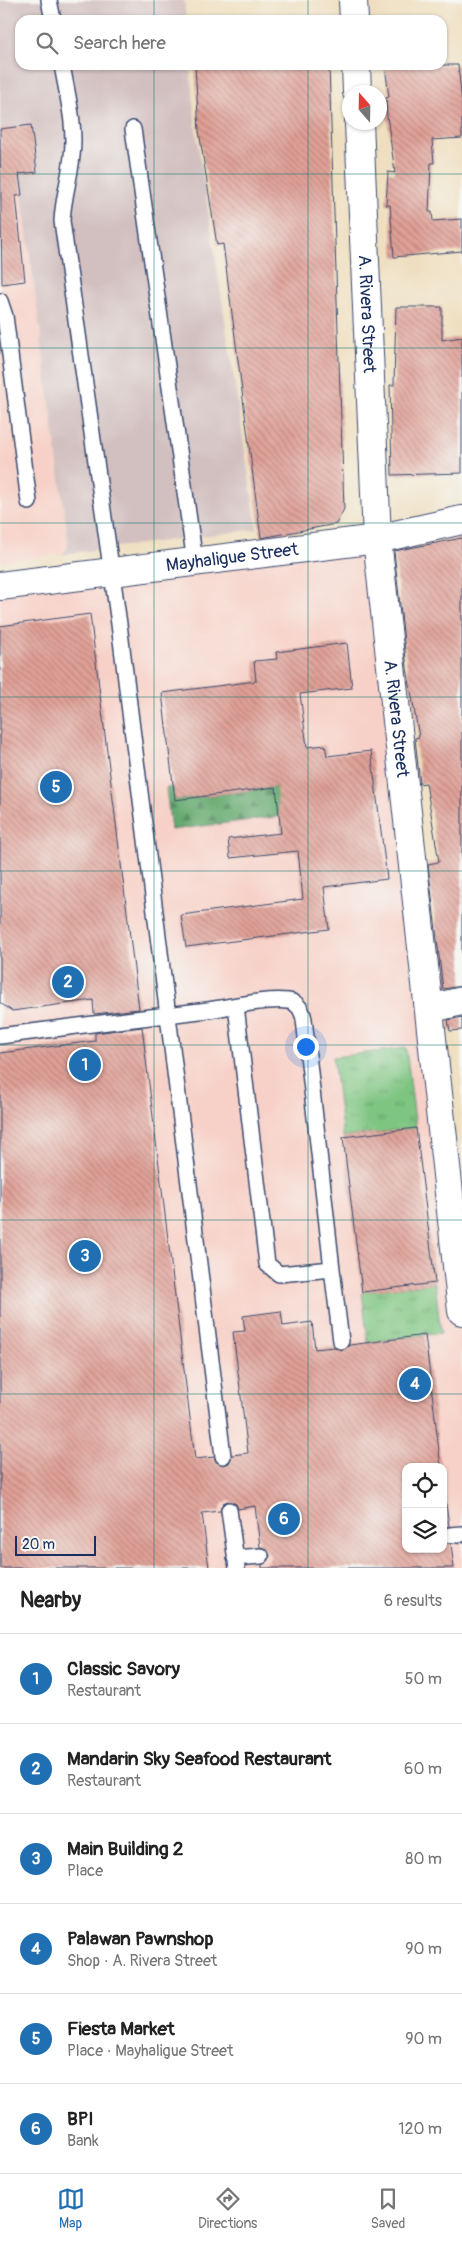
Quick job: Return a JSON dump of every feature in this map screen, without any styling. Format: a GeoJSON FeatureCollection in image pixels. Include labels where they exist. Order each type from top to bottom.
{"type":"FeatureCollection","features":[{"type":"Feature","properties":{"kind":"street"},"geometry":{"type":"LineString","coordinates":[[353,0],[354,15]]}},
{"type":"Feature","properties":{"kind":"street"},"geometry":{"type":"LineString","coordinates":[[356,70],[357,85]]}},
{"type":"Feature","properties":{"kind":"street","name":"A. Rivera Street"},"geometry":{"type":"LineString","coordinates":[[358,130],[377,539],[462,1311]]}},
{"type":"Feature","properties":{"kind":"street","name":"Mayhaligue Street"},"geometry":{"type":"LineString","coordinates":[[0,586],[377,539],[462,520]]}},
{"type":"Feature","properties":{"kind":"street"},"geometry":{"type":"LineString","coordinates":[[429,1009],[462,1001]]}},
{"type":"Feature","properties":{"kind":"lane"},"geometry":{"type":"LineString","coordinates":[[49,0],[52,15]]}},
{"type":"Feature","properties":{"kind":"lane"},"geometry":{"type":"LineString","coordinates":[[63,70],[72,118],[73,155],[62,201],[62,220],[112,572],[223,1456]]}},
{"type":"Feature","properties":{"kind":"lane"},"geometry":{"type":"LineString","coordinates":[[133,129],[195,562]]}},
{"type":"Feature","properties":{"kind":"lane"},"geometry":{"type":"LineString","coordinates":[[0,301],[5,316],[6,374],[29,502]]}},
{"type":"Feature","properties":{"kind":"lane"},"geometry":{"type":"LineString","coordinates":[[0,1036],[236,1006],[287,1001],[297,1005],[302,1012],[341,1341]]}},
{"type":"Feature","properties":{"kind":"lane"},"geometry":{"type":"LineString","coordinates":[[236,1006],[267,1264],[279,1274],[332,1268]]}},
{"type":"Feature","properties":{"kind":"lane"},"geometry":{"type":"LineString","coordinates":[[230,1510],[236,1563],[261,1556]]}},
{"type":"Feature","properties":{"kind":"shaded area"},"geometry":{"type":"Polygon","coordinates":[[[0,0],[184,0],[186,15],[15,15],[15,70],[190,70],[196,131],[257,529],[56,555],[62,554],[67,549],[68,539],[22,195],[0,198],[0,0]]]}},
{"type":"Feature","properties":{"kind":"shaded area"},"geometry":{"type":"Polygon","coordinates":[[[22,195],[68,544],[62,554],[0,563],[0,198],[22,195]]]}},
{"type":"Feature","properties":{"kind":"shaded area"},"geometry":{"type":"Polygon","coordinates":[[[373,544],[462,1349],[462,1568],[0,1568],[0,592],[373,544]]]}},
{"type":"Feature","properties":{"kind":"green space"},"geometry":{"type":"Polygon","coordinates":[[[374,775],[378,804],[171,830],[166,788],[173,787],[175,800],[374,775]]]}},
{"type":"Feature","properties":{"kind":"green space"},"geometry":{"type":"Polygon","coordinates":[[[406,1048],[416,1128],[343,1137],[333,1057],[406,1048]]]}},
{"type":"Feature","properties":{"kind":"green space"},"geometry":{"type":"Polygon","coordinates":[[[435,1283],[441,1333],[368,1342],[362,1292],[435,1283]]]}},
{"type":"Feature","properties":{"kind":"building"},"geometry":{"type":"Polygon","coordinates":[[[447,65],[458,65],[462,103],[462,138],[432,140],[434,163],[431,163],[429,212],[432,212],[433,221],[462,219],[462,251],[394,257],[390,205],[386,205],[388,172],[395,173],[387,116],[387,98],[389,97],[386,70],[447,70],[447,65]]]}},
{"type":"Feature","properties":{"kind":"building"},"geometry":{"type":"Polygon","coordinates":[[[195,70],[329,70],[344,509],[336,524],[261,538],[223,244],[217,245],[199,131],[195,70]]]}},
{"type":"Feature","properties":{"kind":"building"},"geometry":{"type":"Polygon","coordinates":[[[31,125],[37,172],[19,174],[22,195],[16,196],[25,281],[2,284],[0,129],[31,125]]]}},
{"type":"Feature","properties":{"kind":"building"},"geometry":{"type":"Polygon","coordinates":[[[396,307],[442,307],[442,340],[462,337],[462,473],[392,475],[390,385],[394,385],[396,307]]]}},
{"type":"Feature","properties":{"kind":"building"},"geometry":{"type":"Polygon","coordinates":[[[462,538],[462,986],[443,989],[428,864],[439,862],[426,783],[420,784],[415,738],[419,737],[407,668],[394,551],[462,538]]]}},
{"type":"Feature","properties":{"kind":"building"},"geometry":{"type":"Polygon","coordinates":[[[90,614],[139,1009],[94,1014],[93,1000],[12,1011],[0,1003],[0,626],[90,614]]]}},
{"type":"Feature","properties":{"kind":"building"},"geometry":{"type":"Polygon","coordinates":[[[347,643],[352,688],[300,694],[307,747],[325,745],[327,756],[371,751],[387,879],[324,887],[329,929],[186,947],[181,915],[303,899],[298,851],[230,858],[228,839],[281,833],[276,787],[175,800],[162,693],[256,681],[254,661],[277,659],[276,652],[347,643]]]}},
{"type":"Feature","properties":{"kind":"building"},"geometry":{"type":"Polygon","coordinates":[[[462,1017],[462,1030],[450,1031],[448,1020],[462,1017]]]}},
{"type":"Feature","properties":{"kind":"building"},"geometry":{"type":"Polygon","coordinates":[[[142,1027],[195,1459],[214,1457],[216,1462],[224,1465],[229,1463],[232,1455],[248,1453],[233,1332],[245,1331],[243,1316],[281,1311],[283,1326],[312,1322],[315,1349],[334,1347],[342,1350],[350,1345],[425,1335],[441,1463],[402,1463],[402,1553],[447,1553],[447,1542],[451,1544],[454,1568],[262,1568],[262,1565],[269,1560],[270,1555],[265,1548],[260,1547],[255,1506],[238,1509],[236,1504],[228,1501],[223,1503],[220,1511],[202,1513],[209,1568],[0,1568],[0,1053],[95,1041],[95,1033],[142,1027]]]}},
{"type":"Feature","properties":{"kind":"building"},"geometry":{"type":"Polygon","coordinates":[[[416,1128],[435,1283],[362,1292],[343,1137],[416,1128]]]}},
{"type":"Feature","properties":{"kind":"building"},"geometry":{"type":"Polygon","coordinates":[[[447,1511],[449,1526],[447,1527],[447,1511]]]}},
{"type":"Feature","properties":{"kind":"place","name":"Fiesta Market"},"geometry":{"type":"Point","coordinates":[56,787]}},
{"type":"Feature","properties":{"kind":"place","name":"Mandarin Sky Seafood Restaurant"},"geometry":{"type":"Point","coordinates":[68,982]}},
{"type":"Feature","properties":{"kind":"place","name":"Classic Savory"},"geometry":{"type":"Point","coordinates":[85,1065]}},
{"type":"Feature","properties":{"kind":"place","name":"Main Building 2"},"geometry":{"type":"Point","coordinates":[85,1256]}},
{"type":"Feature","properties":{"kind":"place","name":"Palawan Pawnshop"},"geometry":{"type":"Point","coordinates":[415,1384]}},
{"type":"Feature","properties":{"kind":"place","name":"BPI"},"geometry":{"type":"Point","coordinates":[284,1519]}}]}
